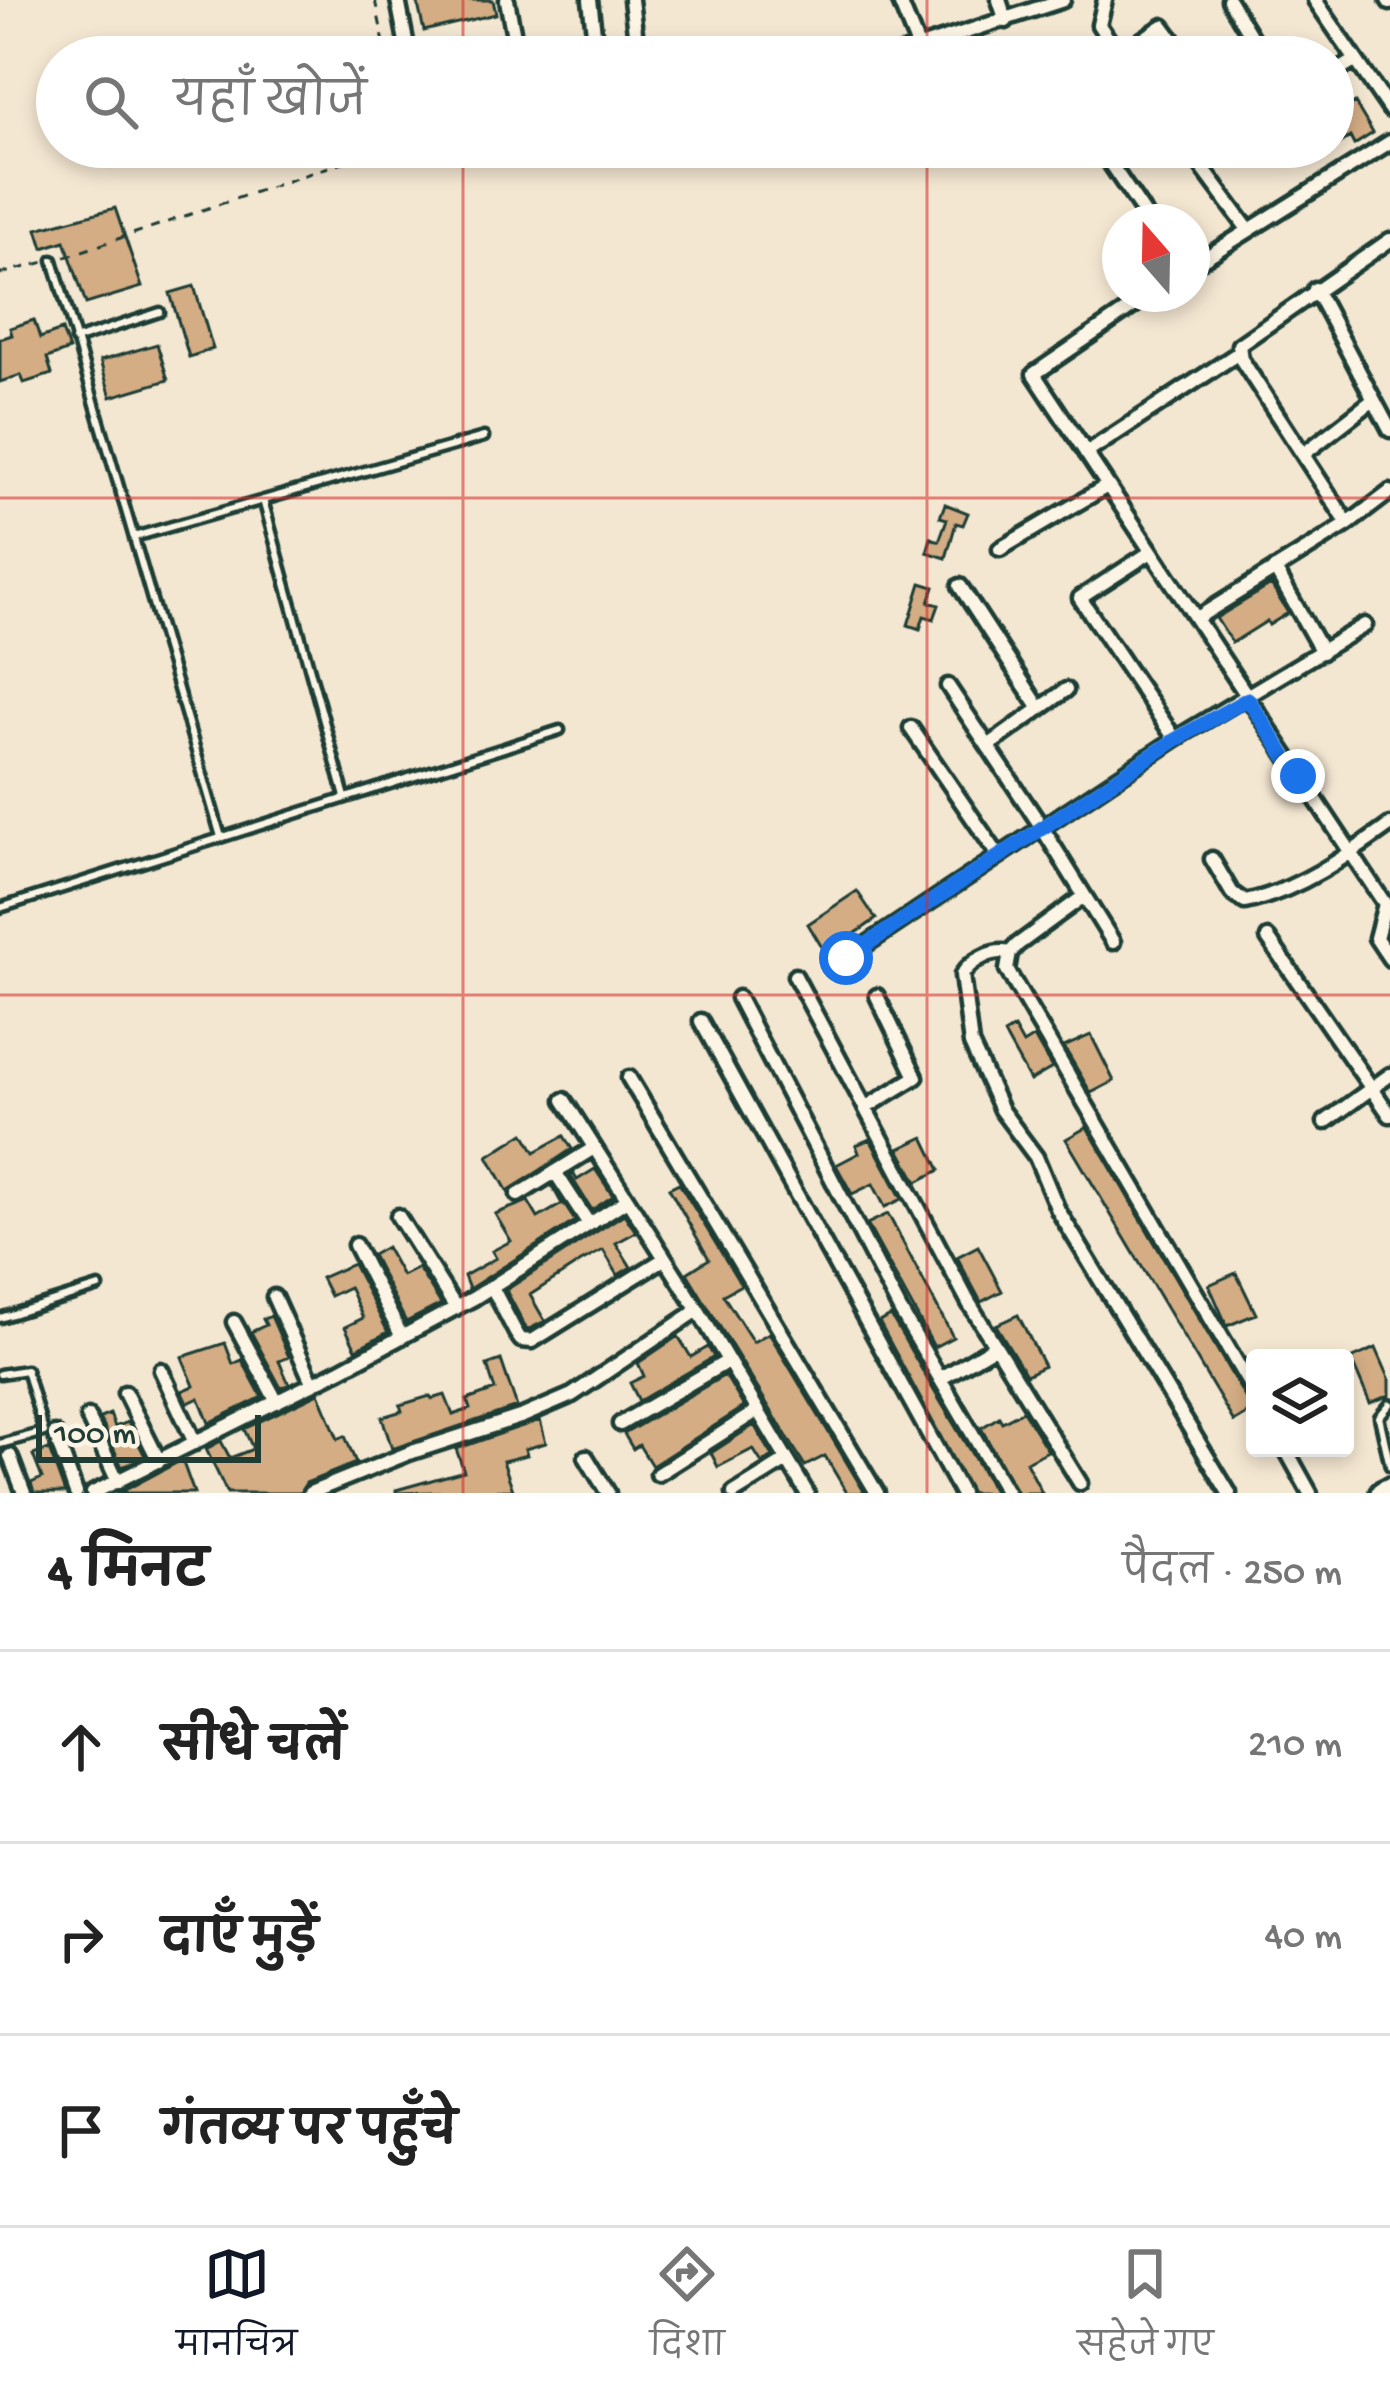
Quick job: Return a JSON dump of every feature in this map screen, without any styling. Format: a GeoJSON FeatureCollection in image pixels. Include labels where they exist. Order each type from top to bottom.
{"type":"FeatureCollection","features":[{"type":"Feature","properties":{"kind":"main road"},"geometry":{"type":"LineString","coordinates":[[1382,1493],[1390,1489]]}},
{"type":"Feature","properties":{"kind":"street"},"geometry":{"type":"LineString","coordinates":[[398,0],[405,36]]}},
{"type":"Feature","properties":{"kind":"street"},"geometry":{"type":"LineString","coordinates":[[507,0],[514,36]]}},
{"type":"Feature","properties":{"kind":"street"},"geometry":{"type":"LineString","coordinates":[[590,0],[594,36]]}},
{"type":"Feature","properties":{"kind":"street"},"geometry":{"type":"LineString","coordinates":[[631,0],[635,36]]}},
{"type":"Feature","properties":{"kind":"street"},"geometry":{"type":"LineString","coordinates":[[899,0],[914,36]]}},
{"type":"Feature","properties":{"kind":"street"},"geometry":{"type":"LineString","coordinates":[[999,0],[1006,21]]}},
{"type":"Feature","properties":{"kind":"street"},"geometry":{"type":"LineString","coordinates":[[959,36],[1061,0]]}},
{"type":"Feature","properties":{"kind":"street"},"geometry":{"type":"LineString","coordinates":[[1105,0],[1099,25],[1106,36]]}},
{"type":"Feature","properties":{"kind":"street"},"geometry":{"type":"LineString","coordinates":[[1229,0],[1251,36]]}},
{"type":"Feature","properties":{"kind":"street"},"geometry":{"type":"LineString","coordinates":[[1315,0],[1339,36]]}},
{"type":"Feature","properties":{"kind":"street"},"geometry":{"type":"LineString","coordinates":[[1148,36],[1163,26],[1170,36]]}},
{"type":"Feature","properties":{"kind":"street"},"geometry":{"type":"LineString","coordinates":[[1355,60],[1390,110]]}},
{"type":"Feature","properties":{"kind":"street"},"geometry":{"type":"LineString","coordinates":[[1354,164],[1390,142]]}},
{"type":"Feature","properties":{"kind":"street"},"geometry":{"type":"LineString","coordinates":[[1113,168],[1138,204]]}},
{"type":"Feature","properties":{"kind":"street"},"geometry":{"type":"LineString","coordinates":[[1203,168],[1247,228]]}},
{"type":"Feature","properties":{"kind":"street"},"geometry":{"type":"LineString","coordinates":[[1210,254],[1347,168]]}},
{"type":"Feature","properties":{"kind":"street"},"geometry":{"type":"LineString","coordinates":[[1348,524],[1241,359],[1239,345],[1390,241]]}},
{"type":"Feature","properties":{"kind":"street"},"geometry":{"type":"LineString","coordinates":[[1315,289],[1390,430]]}},
{"type":"Feature","properties":{"kind":"street"},"geometry":{"type":"LineString","coordinates":[[1125,312],[1034,374],[1385,904],[1376,938],[1390,959]]}},
{"type":"Feature","properties":{"kind":"street"},"geometry":{"type":"LineString","coordinates":[[1086,453],[1240,352]]}},
{"type":"Feature","properties":{"kind":"street"},"geometry":{"type":"LineString","coordinates":[[1305,453],[1372,401]]}},
{"type":"Feature","properties":{"kind":"street"},"geometry":{"type":"LineString","coordinates":[[1000,550],[1107,485]]}},
{"type":"Feature","properties":{"kind":"street"},"geometry":{"type":"LineString","coordinates":[[1197,618],[1348,524],[1390,492]]}},
{"type":"Feature","properties":{"kind":"street"},"geometry":{"type":"LineString","coordinates":[[1151,552],[1080,598],[1175,740]]}},
{"type":"Feature","properties":{"kind":"street"},"geometry":{"type":"LineString","coordinates":[[1275,569],[1322,652]]}},
{"type":"Feature","properties":{"kind":"street"},"geometry":{"type":"LineString","coordinates":[[960,586],[1040,709]]}},
{"type":"Feature","properties":{"kind":"street"},"geometry":{"type":"LineString","coordinates":[[846,958],[1175,740],[1365,625]]}},
{"type":"Feature","properties":{"kind":"street"},"geometry":{"type":"LineString","coordinates":[[948,686],[1113,942]]}},
{"type":"Feature","properties":{"kind":"street"},"geometry":{"type":"LineString","coordinates":[[988,746],[1066,690]]}},
{"type":"Feature","properties":{"kind":"street"},"geometry":{"type":"LineString","coordinates":[[910,728],[998,855]]}},
{"type":"Feature","properties":{"kind":"street"},"geometry":{"type":"LineString","coordinates":[[1212,859],[1232,892],[1245,902],[1270,897],[1349,854],[1390,825]]}},
{"type":"Feature","properties":{"kind":"street"},"geometry":{"type":"LineString","coordinates":[[1084,896],[1010,953],[992,953],[968,966],[962,975],[971,1044],[1001,1110],[1036,1157],[1058,1210],[1228,1493]]}},
{"type":"Feature","properties":{"kind":"street"},"geometry":{"type":"LineString","coordinates":[[1268,938],[1390,1114]]}},
{"type":"Feature","properties":{"kind":"street"},"geometry":{"type":"LineString","coordinates":[[1010,953],[1007,970],[1246,1379]]}},
{"type":"Feature","properties":{"kind":"street"},"geometry":{"type":"LineString","coordinates":[[795,976],[995,1346],[1080,1483]]}},
{"type":"Feature","properties":{"kind":"street"},"geometry":{"type":"LineString","coordinates":[[866,1108],[916,1077],[877,996]]}},
{"type":"Feature","properties":{"kind":"street"},"geometry":{"type":"LineString","coordinates":[[738,998],[901,1312],[1007,1493]]}},
{"type":"Feature","properties":{"kind":"street"},"geometry":{"type":"LineString","coordinates":[[700,1021],[961,1493]]}},
{"type":"Feature","properties":{"kind":"street"},"geometry":{"type":"LineString","coordinates":[[1324,1122],[1390,1075]]}},
{"type":"Feature","properties":{"kind":"street"},"geometry":{"type":"LineString","coordinates":[[629,1078],[877,1493]]}},
{"type":"Feature","properties":{"kind":"street"},"geometry":{"type":"LineString","coordinates":[[564,1100],[698,1310],[806,1493]]}},
{"type":"Feature","properties":{"kind":"street"},"geometry":{"type":"LineString","coordinates":[[518,1195],[594,1148]]}},
{"type":"Feature","properties":{"kind":"street"},"geometry":{"type":"LineString","coordinates":[[555,1172],[590,1224]]}},
{"type":"Feature","properties":{"kind":"street"},"geometry":{"type":"LineString","coordinates":[[93,1493],[456,1308],[627,1200]]}},
{"type":"Feature","properties":{"kind":"street"},"geometry":{"type":"LineString","coordinates":[[398,1216],[456,1308]]}},
{"type":"Feature","properties":{"kind":"street"},"geometry":{"type":"LineString","coordinates":[[355,1245],[402,1337]]}},
{"type":"Feature","properties":{"kind":"street"},"geometry":{"type":"LineString","coordinates":[[492,1287],[521,1340],[532,1341],[664,1259]]}},
{"type":"Feature","properties":{"kind":"street"},"geometry":{"type":"LineString","coordinates":[[274,1297],[313,1384]]}},
{"type":"Feature","properties":{"kind":"street"},"geometry":{"type":"LineString","coordinates":[[310,1493],[572,1395],[698,1310]]}},
{"type":"Feature","properties":{"kind":"street"},"geometry":{"type":"LineString","coordinates":[[234,1322],[277,1402]]}},
{"type":"Feature","properties":{"kind":"street"},"geometry":{"type":"LineString","coordinates":[[940,1378],[995,1346]]}},
{"type":"Feature","properties":{"kind":"street"},"geometry":{"type":"LineString","coordinates":[[620,1424],[728,1361]]}},
{"type":"Feature","properties":{"kind":"street"},"geometry":{"type":"LineString","coordinates":[[160,1370],[195,1443]]}},
{"type":"Feature","properties":{"kind":"street"},"geometry":{"type":"LineString","coordinates":[[124,1393],[159,1461]]}},
{"type":"Feature","properties":{"kind":"street"},"geometry":{"type":"LineString","coordinates":[[658,1474],[757,1411]]}},
{"type":"Feature","properties":{"kind":"street"},"geometry":{"type":"LineString","coordinates":[[88,1418],[118,1482]]}},
{"type":"Feature","properties":{"kind":"street"},"geometry":{"type":"LineString","coordinates":[[55,1434],[76,1493]]}},
{"type":"Feature","properties":{"kind":"street"},"geometry":{"type":"LineString","coordinates":[[10,1456],[24,1493]]}},
{"type":"Feature","properties":{"kind":"street"},"geometry":{"type":"LineString","coordinates":[[586,1457],[608,1493]]}},
{"type":"Feature","properties":{"kind":"street"},"geometry":{"type":"LineString","coordinates":[[1290,1457],[1310,1493]]}},
{"type":"Feature","properties":{"kind":"street"},"geometry":{"type":"LineString","coordinates":[[734,1493],[787,1460]]}},
{"type":"Feature","properties":{"kind":"lane"},"geometry":{"type":"LineString","coordinates":[[53,260],[221,837]]}},
{"type":"Feature","properties":{"kind":"lane"},"geometry":{"type":"LineString","coordinates":[[75,340],[160,312]]}},
{"type":"Feature","properties":{"kind":"lane"},"geometry":{"type":"LineString","coordinates":[[134,537],[484,436]]}},
{"type":"Feature","properties":{"kind":"lane"},"geometry":{"type":"LineString","coordinates":[[263,500],[345,798]]}},
{"type":"Feature","properties":{"kind":"lane"},"geometry":{"type":"LineString","coordinates":[[0,908],[560,730]]}},
{"type":"Feature","properties":{"kind":"lane"},"geometry":{"type":"LineString","coordinates":[[0,1318],[99,1287]]}},
{"type":"Feature","properties":{"kind":"lane"},"geometry":{"type":"LineString","coordinates":[[0,1374],[26,1370],[44,1432],[0,1444]]}},
{"type":"Feature","properties":{"kind":"lane"},"geometry":{"type":"LineString","coordinates":[[1390,1404],[1379,1417],[1390,1466]]}},
{"type":"Feature","properties":{"kind":"path"},"geometry":{"type":"LineString","coordinates":[[375,0],[383,36]]}},
{"type":"Feature","properties":{"kind":"path"},"geometry":{"type":"LineString","coordinates":[[0,274],[325,168]]}},
{"type":"Feature","properties":{"kind":"building"},"geometry":{"type":"Polygon","coordinates":[[[417,0],[493,0],[496,14],[424,31],[417,0]]]}},
{"type":"Feature","properties":{"kind":"building"},"geometry":{"type":"Polygon","coordinates":[[[1355,103],[1373,133],[1354,145],[1355,103]]]}},
{"type":"Feature","properties":{"kind":"building"},"geometry":{"type":"Polygon","coordinates":[[[115,208],[142,287],[86,304],[65,241],[43,248],[37,229],[115,208]]]}},
{"type":"Feature","properties":{"kind":"building"},"geometry":{"type":"Polygon","coordinates":[[[194,286],[213,349],[189,357],[170,293],[194,286]]]}},
{"type":"Feature","properties":{"kind":"building"},"geometry":{"type":"Polygon","coordinates":[[[34,320],[40,338],[62,330],[69,350],[47,358],[52,374],[24,383],[21,375],[0,382],[0,339],[12,335],[10,328],[34,320]]]}},
{"type":"Feature","properties":{"kind":"building"},"geometry":{"type":"Polygon","coordinates":[[[157,344],[168,380],[111,397],[100,361],[157,344]]]}},
{"type":"Feature","properties":{"kind":"building"},"geometry":{"type":"Polygon","coordinates":[[[945,504],[968,513],[963,525],[956,523],[946,558],[927,552],[931,538],[939,541],[947,519],[940,517],[945,504]]]}},
{"type":"Feature","properties":{"kind":"building"},"geometry":{"type":"Polygon","coordinates":[[[921,583],[934,587],[929,602],[939,605],[934,619],[924,616],[920,629],[908,625],[921,583]]]}},
{"type":"Feature","properties":{"kind":"building"},"geometry":{"type":"Polygon","coordinates":[[[1271,585],[1288,613],[1232,643],[1216,618],[1271,585]]]}},
{"type":"Feature","properties":{"kind":"building"},"geometry":{"type":"Polygon","coordinates":[[[857,891],[876,919],[826,954],[808,924],[857,891]]]}},
{"type":"Feature","properties":{"kind":"building"},"geometry":{"type":"Polygon","coordinates":[[[1014,1028],[1023,1044],[1034,1037],[1052,1068],[1030,1081],[1004,1034],[1014,1028]]]}},
{"type":"Feature","properties":{"kind":"building"},"geometry":{"type":"Polygon","coordinates":[[[1091,1035],[1114,1081],[1091,1093],[1064,1047],[1091,1035]]]}},
{"type":"Feature","properties":{"kind":"building"},"geometry":{"type":"Polygon","coordinates":[[[1087,1127],[1246,1399],[1246,1415],[1234,1422],[1066,1139],[1087,1127]]]}},
{"type":"Feature","properties":{"kind":"building"},"geometry":{"type":"Polygon","coordinates":[[[524,1133],[535,1152],[564,1136],[572,1149],[508,1192],[488,1156],[524,1133]]]}},
{"type":"Feature","properties":{"kind":"building"},"geometry":{"type":"Polygon","coordinates":[[[924,1137],[940,1170],[917,1182],[899,1149],[924,1137]]]}},
{"type":"Feature","properties":{"kind":"building"},"geometry":{"type":"Polygon","coordinates":[[[870,1139],[902,1199],[885,1207],[873,1184],[852,1194],[836,1165],[859,1153],[856,1145],[870,1139]]]}},
{"type":"Feature","properties":{"kind":"building"},"geometry":{"type":"Polygon","coordinates":[[[595,1169],[613,1196],[592,1210],[570,1175],[577,1180],[595,1169]]]}},
{"type":"Feature","properties":{"kind":"building"},"geometry":{"type":"Polygon","coordinates":[[[679,1183],[741,1285],[723,1295],[753,1342],[769,1333],[865,1493],[847,1493],[825,1456],[805,1466],[687,1273],[709,1259],[669,1188],[679,1183]]]}},
{"type":"Feature","properties":{"kind":"building"},"geometry":{"type":"Polygon","coordinates":[[[552,1186],[575,1221],[469,1289],[464,1276],[496,1258],[492,1251],[511,1241],[495,1214],[528,1201],[538,1218],[562,1204],[552,1186]]]}},
{"type":"Feature","properties":{"kind":"building"},"geometry":{"type":"Polygon","coordinates":[[[624,1214],[636,1232],[616,1243],[631,1267],[618,1275],[603,1250],[581,1262],[530,1295],[545,1321],[527,1330],[506,1290],[624,1214]]]}},
{"type":"Feature","properties":{"kind":"building"},"geometry":{"type":"Polygon","coordinates":[[[888,1214],[953,1337],[934,1347],[867,1224],[888,1214]]]}},
{"type":"Feature","properties":{"kind":"building"},"geometry":{"type":"Polygon","coordinates":[[[978,1246],[1002,1291],[981,1302],[957,1257],[978,1246]]]}},
{"type":"Feature","properties":{"kind":"building"},"geometry":{"type":"Polygon","coordinates":[[[386,1247],[402,1276],[418,1268],[441,1304],[406,1322],[372,1255],[386,1247]]]}},
{"type":"Feature","properties":{"kind":"building"},"geometry":{"type":"Polygon","coordinates":[[[353,1264],[388,1332],[356,1349],[345,1327],[363,1318],[349,1287],[330,1296],[321,1278],[353,1264]]]}},
{"type":"Feature","properties":{"kind":"building"},"geometry":{"type":"Polygon","coordinates":[[[1236,1273],[1256,1314],[1227,1326],[1209,1285],[1236,1273]]]}},
{"type":"Feature","properties":{"kind":"building"},"geometry":{"type":"Polygon","coordinates":[[[1018,1315],[1044,1366],[1026,1375],[996,1325],[1018,1315]]]}},
{"type":"Feature","properties":{"kind":"building"},"geometry":{"type":"Polygon","coordinates":[[[271,1316],[289,1357],[279,1361],[289,1384],[281,1388],[251,1332],[266,1325],[263,1319],[271,1316]]]}},
{"type":"Feature","properties":{"kind":"building"},"geometry":{"type":"Polygon","coordinates":[[[891,1316],[995,1493],[971,1493],[879,1322],[891,1316]]]}},
{"type":"Feature","properties":{"kind":"building"},"geometry":{"type":"Polygon","coordinates":[[[678,1336],[691,1357],[708,1347],[714,1357],[639,1401],[630,1383],[644,1376],[638,1363],[678,1336]]]}},
{"type":"Feature","properties":{"kind":"building"},"geometry":{"type":"Polygon","coordinates":[[[225,1343],[233,1364],[242,1360],[262,1397],[209,1423],[199,1398],[188,1403],[182,1391],[194,1386],[182,1357],[225,1343]]]}},
{"type":"Feature","properties":{"kind":"building"},"geometry":{"type":"Polygon","coordinates":[[[1376,1348],[1390,1380],[1390,1395],[1370,1403],[1354,1358],[1376,1348]]]}},
{"type":"Feature","properties":{"kind":"building"},"geometry":{"type":"Polygon","coordinates":[[[501,1360],[517,1407],[392,1449],[382,1417],[402,1411],[400,1405],[430,1396],[445,1395],[453,1415],[470,1409],[467,1400],[495,1390],[487,1365],[501,1360]]]}},
{"type":"Feature","properties":{"kind":"building"},"geometry":{"type":"Polygon","coordinates":[[[725,1375],[744,1407],[652,1466],[639,1445],[633,1449],[624,1434],[725,1375]]]}},
{"type":"Feature","properties":{"kind":"building"},"geometry":{"type":"Polygon","coordinates":[[[319,1393],[338,1439],[345,1436],[356,1463],[306,1483],[300,1493],[227,1493],[206,1449],[221,1441],[230,1458],[253,1449],[244,1429],[319,1393]]]}},
{"type":"Feature","properties":{"kind":"building"},"geometry":{"type":"Polygon","coordinates":[[[1023,1411],[1048,1451],[1026,1462],[1042,1493],[1017,1493],[981,1428],[1023,1411]]]}},
{"type":"Feature","properties":{"kind":"building"},"geometry":{"type":"Polygon","coordinates":[[[110,1414],[115,1427],[128,1422],[145,1456],[122,1467],[100,1418],[110,1414]]]}},
{"type":"Feature","properties":{"kind":"building"},"geometry":{"type":"Polygon","coordinates":[[[540,1420],[546,1443],[525,1449],[527,1455],[503,1461],[513,1490],[396,1493],[464,1471],[456,1449],[540,1420]]]}},
{"type":"Feature","properties":{"kind":"building"},"geometry":{"type":"Polygon","coordinates":[[[754,1425],[773,1456],[762,1463],[753,1449],[718,1467],[711,1453],[754,1425]]]}},
{"type":"Feature","properties":{"kind":"building"},"geometry":{"type":"Polygon","coordinates":[[[49,1449],[65,1493],[34,1493],[31,1483],[42,1478],[33,1455],[49,1449]]]}},
{"type":"Feature","properties":{"kind":"building"},"geometry":{"type":"Polygon","coordinates":[[[182,1460],[194,1493],[117,1493],[123,1491],[182,1460]]]}},
{"type":"Feature","properties":{"kind":"route"},"geometry":{"type":"LineString","coordinates":[[846,958],[1175,740],[1248,699],[1298,776]]}}]}
